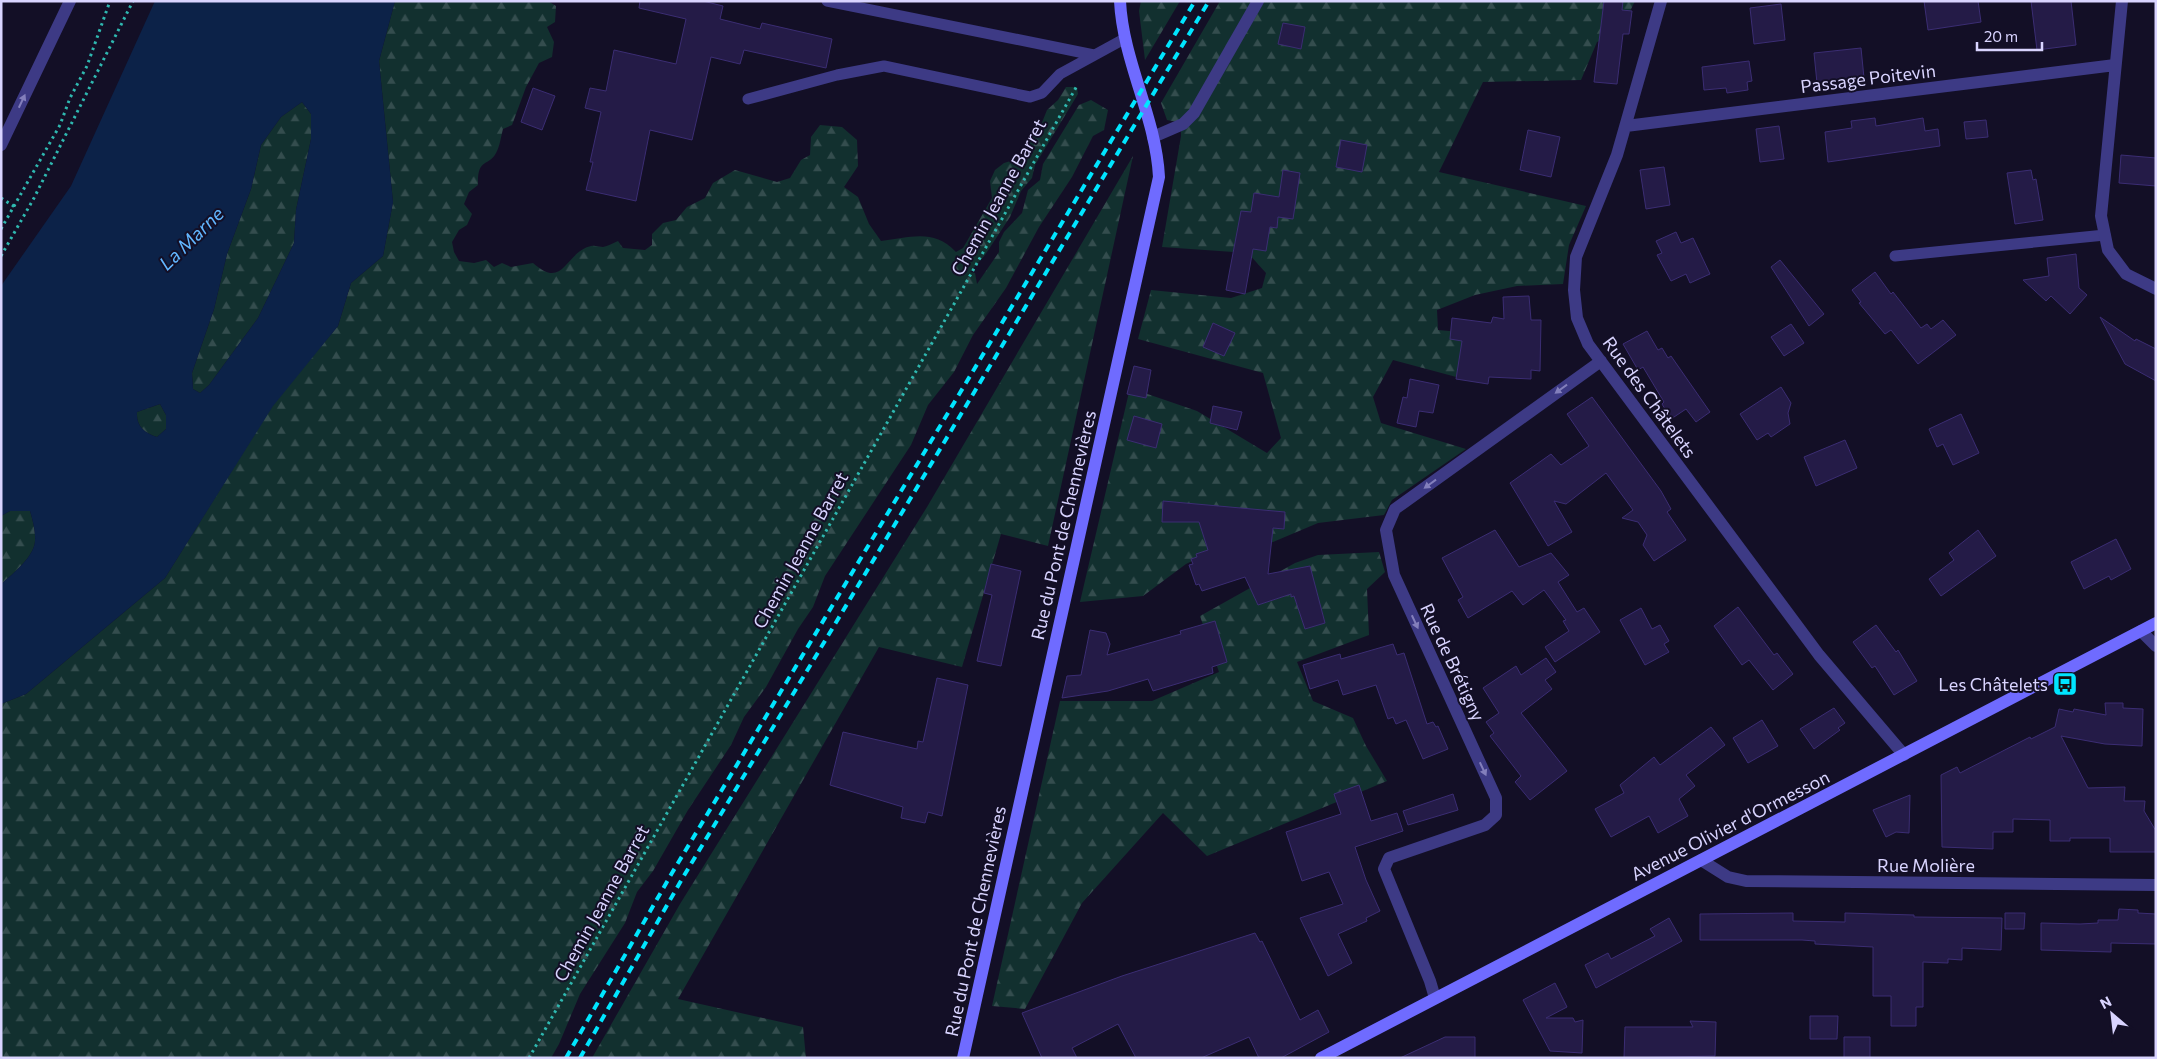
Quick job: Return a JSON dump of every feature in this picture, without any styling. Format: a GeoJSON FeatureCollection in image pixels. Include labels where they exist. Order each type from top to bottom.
{"type":"FeatureCollection","features":[{"type":"Feature","properties":{"kind":"main road","name":"Rue du Pont de Chennevières"},"geometry":{"type":"LineString","coordinates":[[963,1058],[1159,177],[1158,154],[1121,26],[1120,1]]}},
{"type":"Feature","properties":{"kind":"main road","name":"Avenue Olivier d'Ormesson"},"geometry":{"type":"LineString","coordinates":[[1321,1058],[2156,623]]}},
{"type":"Feature","properties":{"kind":"street"},"geometry":{"type":"LineString","coordinates":[[1,145],[70,1]]}},
{"type":"Feature","properties":{"kind":"street"},"geometry":{"type":"LineString","coordinates":[[1153,137],[1183,124],[1194,113],[1258,1]]}},
{"type":"Feature","properties":{"kind":"street","name":"Rue des Châtelets"},"geometry":{"type":"LineString","coordinates":[[1661,1],[1609,179],[1576,257],[1574,290],[1577,318],[1588,344],[1819,655],[1904,755]]}},
{"type":"Feature","properties":{"kind":"street"},"geometry":{"type":"LineString","coordinates":[[2122,1],[2101,216],[2108,250],[2126,274],[2156,289]]}},
{"type":"Feature","properties":{"kind":"street","name":"Passage Poitevin"},"geometry":{"type":"LineString","coordinates":[[1626,126],[2115,65]]}},
{"type":"Feature","properties":{"kind":"street","name":"Rue de Brétigny"},"geometry":{"type":"LineString","coordinates":[[1435,998],[1384,869],[1389,858],[1486,825],[1496,815],[1496,798],[1394,575],[1386,530],[1395,509],[1601,361]]}},
{"type":"Feature","properties":{"kind":"street"},"geometry":{"type":"LineString","coordinates":[[2141,631],[2156,646]]}},
{"type":"Feature","properties":{"kind":"street","name":"Rue Molière"},"geometry":{"type":"LineString","coordinates":[[1701,860],[1728,877],[1746,881],[2156,885]]}},
{"type":"Feature","properties":{"kind":"lane"},"geometry":{"type":"LineString","coordinates":[[827,1],[1094,55]]}},
{"type":"Feature","properties":{"kind":"lane"},"geometry":{"type":"LineString","coordinates":[[748,98],[837,75],[884,66],[1030,98],[1042,93],[1060,74],[1124,39]]}},
{"type":"Feature","properties":{"kind":"lane"},"geometry":{"type":"LineString","coordinates":[[1895,256],[2105,235]]}},
{"type":"Feature","properties":{"kind":"path"},"geometry":{"type":"LineString","coordinates":[[1,229],[52,139],[70,98],[82,77],[110,1]]}},
{"type":"Feature","properties":{"kind":"path"},"geometry":{"type":"LineString","coordinates":[[1,256],[34,198],[133,1]]}},
{"type":"Feature","properties":{"kind":"path","name":"Chemin Jeanne Barret"},"geometry":{"type":"LineString","coordinates":[[529,1058],[1094,55]]}},
{"type":"Feature","properties":{"kind":"path"},"geometry":{"type":"LineString","coordinates":[[1,198],[14,207]]}},
{"type":"Feature","properties":{"kind":"green space"},"geometry":{"type":"Polygon","coordinates":[[[395,1],[548,1],[556,6],[555,22],[547,27],[554,42],[552,57],[539,63],[526,87],[512,125],[503,129],[496,153],[481,166],[478,185],[469,192],[464,204],[472,214],[467,225],[459,230],[452,242],[454,252],[459,261],[474,263],[486,260],[494,267],[502,263],[511,267],[533,263],[543,271],[551,273],[558,272],[575,255],[591,246],[603,247],[618,241],[623,248],[645,250],[652,245],[652,234],[663,223],[676,220],[687,207],[705,198],[713,183],[735,170],[777,182],[790,178],[801,160],[810,155],[811,137],[820,125],[842,127],[857,140],[858,166],[844,187],[858,197],[869,224],[881,241],[921,236],[930,237],[939,240],[956,252],[963,248],[992,198],[990,181],[995,170],[1004,163],[1020,158],[1027,151],[1036,127],[1041,125],[1047,110],[1058,100],[1066,87],[1077,87],[1078,94],[1035,165],[1032,178],[1021,191],[1010,217],[985,255],[970,272],[975,273],[977,284],[999,252],[999,242],[1004,232],[1022,213],[1028,190],[1040,180],[1043,164],[1079,105],[1091,100],[1108,110],[1104,130],[1093,136],[1072,177],[1039,227],[1006,288],[973,335],[954,372],[928,405],[911,445],[825,576],[813,607],[798,629],[766,687],[744,717],[731,745],[688,810],[653,871],[637,892],[625,923],[580,994],[559,1044],[551,1058],[1,1058],[1,704],[26,694],[165,578],[277,398],[338,326],[351,283],[383,256],[393,202],[379,61],[395,1]]]}},
{"type":"Feature","properties":{"kind":"green space"},"geometry":{"type":"Polygon","coordinates":[[[1141,1],[1180,1],[1145,60],[1139,11],[1141,1]]]}},
{"type":"Feature","properties":{"kind":"green space"},"geometry":{"type":"Polygon","coordinates":[[[1220,1],[1635,1],[1620,32],[1597,42],[1581,80],[1483,82],[1439,172],[1586,206],[1569,245],[1563,284],[1517,286],[1475,295],[1437,310],[1438,330],[1493,335],[1475,382],[1393,360],[1373,397],[1381,423],[1466,449],[1392,500],[1384,515],[1318,523],[1273,542],[1217,549],[1186,564],[1143,596],[1080,602],[1130,388],[1197,411],[1267,453],[1281,438],[1263,373],[1138,339],[1151,290],[1231,298],[1262,288],[1266,273],[1248,253],[1162,247],[1181,136],[1181,123],[1167,120],[1161,103],[1220,1]]]}},
{"type":"Feature","properties":{"kind":"green space"},"geometry":{"type":"Polygon","coordinates":[[[302,102],[311,114],[311,139],[296,210],[294,243],[258,318],[209,385],[200,393],[193,389],[192,373],[214,309],[227,254],[251,189],[261,145],[281,117],[302,102]]]}},
{"type":"Feature","properties":{"kind":"green space"},"geometry":{"type":"Polygon","coordinates":[[[1133,156],[1048,546],[1001,534],[962,667],[879,647],[678,999],[803,1027],[806,1058],[592,1058],[680,904],[927,507],[1133,156]]]}},
{"type":"Feature","properties":{"kind":"green space"},"geometry":{"type":"Polygon","coordinates":[[[160,404],[166,415],[166,429],[157,437],[148,433],[139,425],[137,412],[160,404]]]}},
{"type":"Feature","properties":{"kind":"green space"},"geometry":{"type":"Polygon","coordinates":[[[10,511],[30,511],[35,540],[33,549],[27,558],[1,584],[1,516],[10,511]]]}},
{"type":"Feature","properties":{"kind":"green space"},"geometry":{"type":"Polygon","coordinates":[[[1379,552],[1385,572],[1367,589],[1369,635],[1297,662],[1313,701],[1353,718],[1366,746],[1387,781],[1207,856],[1163,813],[1082,903],[1025,1009],[992,1006],[1060,701],[1152,701],[1219,672],[1200,616],[1295,563],[1318,555],[1379,552]]]}},
{"type":"Feature","properties":{"kind":"water","name":"La Marne"},"geometry":{"type":"Polygon","coordinates":[[[155,1],[395,1],[379,61],[393,202],[383,256],[351,283],[338,326],[273,406],[165,578],[26,694],[1,704],[1,584],[27,558],[33,549],[35,540],[30,511],[10,511],[1,516],[1,286],[71,186],[155,1]],[[302,102],[281,117],[261,145],[251,189],[227,254],[214,309],[192,373],[193,389],[200,393],[209,385],[258,318],[294,243],[296,210],[311,139],[311,114],[302,102]],[[160,404],[137,412],[139,425],[148,433],[157,437],[166,429],[166,415],[160,404]]]}},
{"type":"Feature","properties":{"kind":"building"},"geometry":{"type":"Polygon","coordinates":[[[640,1],[703,1],[723,6],[720,19],[760,29],[762,23],[832,39],[826,68],[744,50],[740,64],[711,57],[692,140],[650,130],[636,201],[586,190],[593,162],[590,162],[601,112],[585,108],[590,88],[606,91],[614,50],[676,64],[686,19],[639,8],[640,1]]]}},
{"type":"Feature","properties":{"kind":"building"},"geometry":{"type":"Polygon","coordinates":[[[1604,1],[1623,1],[1622,10],[1632,11],[1629,34],[1623,34],[1617,84],[1594,82],[1604,1]]]}},
{"type":"Feature","properties":{"kind":"building"},"geometry":{"type":"Polygon","coordinates":[[[1924,1],[1978,1],[1981,22],[1928,30],[1924,1]]]}},
{"type":"Feature","properties":{"kind":"building"},"geometry":{"type":"Polygon","coordinates":[[[2031,1],[2071,1],[2076,45],[2037,50],[2031,1]]]}},
{"type":"Feature","properties":{"kind":"building"},"geometry":{"type":"Polygon","coordinates":[[[1781,4],[1785,40],[1754,44],[1750,8],[1781,4]]]}},
{"type":"Feature","properties":{"kind":"building"},"geometry":{"type":"Polygon","coordinates":[[[1283,23],[1305,27],[1301,49],[1278,44],[1283,23]]]}},
{"type":"Feature","properties":{"kind":"building"},"geometry":{"type":"Polygon","coordinates":[[[1861,48],[1864,78],[1817,83],[1814,53],[1861,48]]]}},
{"type":"Feature","properties":{"kind":"building"},"geometry":{"type":"Polygon","coordinates":[[[1749,61],[1752,81],[1747,82],[1748,90],[1727,93],[1726,88],[1704,90],[1702,67],[1749,61]]]}},
{"type":"Feature","properties":{"kind":"building"},"geometry":{"type":"Polygon","coordinates":[[[533,88],[555,96],[542,130],[521,122],[533,88]]]}},
{"type":"Feature","properties":{"kind":"building"},"geometry":{"type":"Polygon","coordinates":[[[1875,118],[1876,126],[1923,118],[1925,131],[1938,129],[1940,146],[1828,162],[1825,132],[1852,128],[1851,121],[1875,118]]]}},
{"type":"Feature","properties":{"kind":"building"},"geometry":{"type":"Polygon","coordinates":[[[1986,120],[1988,137],[1966,139],[1964,122],[1986,120]]]}},
{"type":"Feature","properties":{"kind":"building"},"geometry":{"type":"Polygon","coordinates":[[[1779,126],[1784,159],[1760,162],[1756,129],[1779,126]]]}},
{"type":"Feature","properties":{"kind":"building"},"geometry":{"type":"Polygon","coordinates":[[[1528,130],[1560,137],[1551,177],[1520,170],[1528,130]]]}},
{"type":"Feature","properties":{"kind":"building"},"geometry":{"type":"Polygon","coordinates":[[[1341,140],[1367,145],[1362,172],[1336,167],[1341,140]]]}},
{"type":"Feature","properties":{"kind":"building"},"geometry":{"type":"Polygon","coordinates":[[[2121,155],[2156,158],[2156,186],[2119,183],[2121,155]]]}},
{"type":"Feature","properties":{"kind":"building"},"geometry":{"type":"Polygon","coordinates":[[[1664,167],[1670,205],[1646,209],[1640,170],[1664,167]]]}},
{"type":"Feature","properties":{"kind":"building"},"geometry":{"type":"Polygon","coordinates":[[[1283,170],[1300,173],[1293,219],[1278,217],[1277,228],[1270,227],[1266,251],[1253,249],[1245,294],[1226,290],[1241,211],[1251,212],[1254,193],[1279,197],[1283,170]]]}},
{"type":"Feature","properties":{"kind":"building"},"geometry":{"type":"Polygon","coordinates":[[[2031,170],[2033,180],[2036,179],[2043,220],[2015,224],[2007,173],[2031,170]]]}},
{"type":"Feature","properties":{"kind":"building"},"geometry":{"type":"Polygon","coordinates":[[[1676,232],[1681,243],[1693,238],[1710,274],[1690,283],[1686,274],[1671,281],[1657,255],[1662,253],[1656,241],[1676,232]]]}},
{"type":"Feature","properties":{"kind":"building"},"geometry":{"type":"Polygon","coordinates":[[[2076,254],[2079,288],[2087,295],[2070,314],[2051,296],[2046,301],[2023,280],[2049,276],[2047,258],[2076,254]]]}},
{"type":"Feature","properties":{"kind":"building"},"geometry":{"type":"Polygon","coordinates":[[[1780,260],[1824,314],[1809,326],[1771,267],[1780,260]]]}},
{"type":"Feature","properties":{"kind":"building"},"geometry":{"type":"Polygon","coordinates":[[[1875,272],[1891,294],[1893,292],[1921,328],[1927,324],[1931,329],[1943,320],[1956,335],[1918,364],[1891,330],[1885,334],[1859,303],[1861,302],[1852,290],[1875,272]]]}},
{"type":"Feature","properties":{"kind":"building"},"geometry":{"type":"Polygon","coordinates":[[[1529,296],[1531,320],[1541,320],[1540,371],[1531,370],[1531,379],[1489,377],[1488,384],[1456,379],[1462,341],[1450,339],[1452,318],[1491,323],[1493,317],[1504,319],[1503,297],[1529,296]]]}},
{"type":"Feature","properties":{"kind":"building"},"geometry":{"type":"Polygon","coordinates":[[[2100,317],[2135,341],[2136,339],[2156,349],[2156,381],[2125,364],[2100,317]]]}},
{"type":"Feature","properties":{"kind":"building"},"geometry":{"type":"Polygon","coordinates":[[[1213,323],[1235,333],[1224,356],[1203,347],[1213,323]]]}},
{"type":"Feature","properties":{"kind":"building"},"geometry":{"type":"Polygon","coordinates":[[[1791,324],[1804,343],[1784,356],[1771,337],[1791,324]]]}},
{"type":"Feature","properties":{"kind":"building"},"geometry":{"type":"Polygon","coordinates":[[[1647,331],[1658,350],[1662,348],[1668,358],[1671,356],[1710,412],[1696,422],[1686,409],[1671,419],[1662,404],[1664,402],[1643,367],[1638,370],[1623,344],[1647,331]]]}},
{"type":"Feature","properties":{"kind":"building"},"geometry":{"type":"Polygon","coordinates":[[[1134,366],[1151,370],[1146,398],[1127,394],[1134,366]]]}},
{"type":"Feature","properties":{"kind":"building"},"geometry":{"type":"Polygon","coordinates":[[[1410,379],[1439,385],[1433,413],[1419,411],[1416,427],[1397,423],[1403,397],[1407,398],[1410,379]]]}},
{"type":"Feature","properties":{"kind":"building"},"geometry":{"type":"Polygon","coordinates":[[[1781,387],[1791,403],[1788,413],[1790,424],[1771,437],[1768,433],[1757,440],[1740,414],[1781,387]]]}},
{"type":"Feature","properties":{"kind":"building"},"geometry":{"type":"Polygon","coordinates":[[[1592,397],[1661,491],[1671,509],[1667,512],[1686,540],[1654,561],[1643,545],[1647,535],[1638,522],[1622,518],[1633,510],[1606,473],[1566,504],[1554,501],[1572,532],[1548,546],[1510,483],[1551,454],[1561,465],[1589,446],[1567,414],[1592,397]]]}},
{"type":"Feature","properties":{"kind":"building"},"geometry":{"type":"Polygon","coordinates":[[[1213,406],[1242,412],[1237,430],[1210,423],[1213,406]]]}},
{"type":"Feature","properties":{"kind":"building"},"geometry":{"type":"Polygon","coordinates":[[[1961,414],[1979,453],[1953,465],[1943,444],[1937,447],[1929,429],[1961,414]]]}},
{"type":"Feature","properties":{"kind":"building"},"geometry":{"type":"Polygon","coordinates":[[[1134,416],[1162,424],[1156,448],[1127,440],[1134,416]]]}},
{"type":"Feature","properties":{"kind":"building"},"geometry":{"type":"Polygon","coordinates":[[[1845,440],[1857,468],[1816,486],[1804,457],[1845,440]]]}},
{"type":"Feature","properties":{"kind":"building"},"geometry":{"type":"Polygon","coordinates":[[[1163,501],[1285,512],[1284,529],[1273,528],[1268,574],[1310,566],[1325,623],[1305,629],[1294,596],[1291,597],[1291,594],[1258,605],[1245,577],[1202,591],[1199,584],[1196,585],[1189,565],[1193,564],[1191,559],[1197,557],[1196,554],[1208,550],[1199,522],[1162,522],[1163,501]]]}},
{"type":"Feature","properties":{"kind":"building"},"geometry":{"type":"Polygon","coordinates":[[[1495,530],[1519,567],[1551,553],[1569,575],[1558,582],[1577,612],[1584,608],[1600,632],[1555,662],[1545,647],[1569,631],[1563,621],[1566,620],[1544,590],[1523,605],[1512,591],[1468,618],[1458,600],[1463,597],[1442,558],[1495,530]]]}},
{"type":"Feature","properties":{"kind":"building"},"geometry":{"type":"Polygon","coordinates":[[[1978,530],[1996,556],[1941,596],[1929,579],[1954,560],[1949,553],[1978,530]]]}},
{"type":"Feature","properties":{"kind":"building"},"geometry":{"type":"Polygon","coordinates":[[[2116,539],[2131,569],[2111,580],[2109,576],[2084,589],[2071,562],[2116,539]]]}},
{"type":"Feature","properties":{"kind":"building"},"geometry":{"type":"Polygon","coordinates":[[[991,564],[1021,571],[1001,666],[977,661],[992,595],[984,593],[991,564]]]}},
{"type":"Feature","properties":{"kind":"building"},"geometry":{"type":"Polygon","coordinates":[[[1738,607],[1774,655],[1777,653],[1793,674],[1773,690],[1749,660],[1742,665],[1714,626],[1738,607]]]}},
{"type":"Feature","properties":{"kind":"building"},"geometry":{"type":"Polygon","coordinates":[[[1641,608],[1652,629],[1660,625],[1669,641],[1664,644],[1669,652],[1645,665],[1620,620],[1641,608]]]}},
{"type":"Feature","properties":{"kind":"building"},"geometry":{"type":"Polygon","coordinates":[[[1215,621],[1227,662],[1212,667],[1213,673],[1153,691],[1148,679],[1108,691],[1062,698],[1067,676],[1081,675],[1090,630],[1106,633],[1110,644],[1107,655],[1181,634],[1180,631],[1215,621]]]}},
{"type":"Feature","properties":{"kind":"building"},"geometry":{"type":"Polygon","coordinates":[[[1876,625],[1896,652],[1898,650],[1917,681],[1894,695],[1875,666],[1872,668],[1853,642],[1876,625]]]}},
{"type":"Feature","properties":{"kind":"building"},"geometry":{"type":"Polygon","coordinates":[[[1393,644],[1397,655],[1404,653],[1427,724],[1433,722],[1436,727],[1438,726],[1448,749],[1423,759],[1406,720],[1396,724],[1393,717],[1388,719],[1376,685],[1343,695],[1338,680],[1310,689],[1303,665],[1340,654],[1341,659],[1393,644]]]}},
{"type":"Feature","properties":{"kind":"building"},"geometry":{"type":"Polygon","coordinates":[[[1546,658],[1556,672],[1545,680],[1552,689],[1521,713],[1567,771],[1530,800],[1515,782],[1521,776],[1490,736],[1494,733],[1486,722],[1499,713],[1483,688],[1516,666],[1521,675],[1546,658]]]}},
{"type":"Feature","properties":{"kind":"building"},"geometry":{"type":"Polygon","coordinates":[[[937,678],[968,685],[942,816],[928,812],[925,823],[901,818],[903,807],[830,785],[843,732],[917,749],[918,741],[923,742],[937,678]]]}},
{"type":"Feature","properties":{"kind":"building"},"geometry":{"type":"Polygon","coordinates":[[[2105,703],[2123,703],[2123,708],[2143,709],[2142,746],[2105,744],[2061,736],[2088,788],[2125,787],[2124,801],[2145,801],[2144,811],[2156,831],[2156,852],[2110,852],[2110,838],[2070,838],[2070,841],[2050,841],[2050,820],[2013,819],[2013,832],[1993,832],[1993,849],[1942,847],[1941,775],[1957,767],[1960,773],[2030,737],[2031,739],[2055,727],[2059,709],[2073,712],[2074,709],[2106,715],[2105,703]]]}},
{"type":"Feature","properties":{"kind":"building"},"geometry":{"type":"Polygon","coordinates":[[[1834,708],[1845,723],[1838,728],[1840,730],[1814,749],[1800,729],[1834,708]]]}},
{"type":"Feature","properties":{"kind":"building"},"geometry":{"type":"Polygon","coordinates":[[[1762,720],[1778,746],[1748,763],[1733,738],[1762,720]]]}},
{"type":"Feature","properties":{"kind":"building"},"geometry":{"type":"Polygon","coordinates":[[[1711,727],[1725,745],[1686,775],[1695,786],[1679,799],[1688,816],[1658,833],[1649,816],[1611,837],[1595,809],[1624,793],[1620,785],[1654,757],[1660,765],[1711,727]]]}},
{"type":"Feature","properties":{"kind":"building"},"geometry":{"type":"Polygon","coordinates":[[[1359,785],[1371,821],[1397,813],[1403,831],[1355,847],[1366,880],[1380,911],[1366,918],[1367,921],[1338,934],[1352,963],[1328,976],[1300,918],[1343,904],[1329,872],[1302,881],[1286,832],[1341,814],[1334,794],[1359,785]]]}},
{"type":"Feature","properties":{"kind":"building"},"geometry":{"type":"Polygon","coordinates":[[[1453,794],[1458,810],[1408,825],[1403,811],[1453,794]]]}},
{"type":"Feature","properties":{"kind":"building"},"geometry":{"type":"Polygon","coordinates":[[[1910,795],[1909,833],[1896,832],[1886,837],[1873,810],[1910,795]]]}},
{"type":"Feature","properties":{"kind":"building"},"geometry":{"type":"Polygon","coordinates":[[[2119,909],[2138,910],[2138,913],[2156,914],[2156,944],[2111,943],[2111,952],[2041,950],[2041,923],[2080,924],[2098,923],[2098,920],[2118,920],[2119,909]]]}},
{"type":"Feature","properties":{"kind":"building"},"geometry":{"type":"Polygon","coordinates":[[[1793,913],[1793,921],[1845,922],[1845,913],[1914,915],[1914,917],[2002,918],[2001,950],[1962,948],[1962,960],[1948,959],[1948,963],[1923,962],[1923,1007],[1916,1007],[1916,1026],[1891,1026],[1891,996],[1873,996],[1873,947],[1815,944],[1815,941],[1802,940],[1700,940],[1700,914],[1793,913]]]}},
{"type":"Feature","properties":{"kind":"building"},"geometry":{"type":"Polygon","coordinates":[[[2005,913],[2025,913],[2024,929],[2005,929],[2005,913]]]}},
{"type":"Feature","properties":{"kind":"building"},"geometry":{"type":"Polygon","coordinates":[[[1669,918],[1682,941],[1596,988],[1585,965],[1608,953],[1611,959],[1655,936],[1650,929],[1669,918]]]}},
{"type":"Feature","properties":{"kind":"building"},"geometry":{"type":"Polygon","coordinates":[[[1255,933],[1260,942],[1262,941],[1300,1020],[1318,1010],[1329,1032],[1281,1058],[1259,1058],[1249,1037],[1201,1058],[1136,1058],[1118,1024],[1072,1048],[1077,1058],[1042,1058],[1022,1013],[1122,976],[1255,933]]]}},
{"type":"Feature","properties":{"kind":"building"},"geometry":{"type":"Polygon","coordinates":[[[1555,983],[1567,1007],[1546,1018],[1573,1018],[1575,1022],[1583,1020],[1582,1053],[1550,1051],[1523,1000],[1555,983]]]}},
{"type":"Feature","properties":{"kind":"building"},"geometry":{"type":"Polygon","coordinates":[[[1810,1016],[1838,1016],[1837,1039],[1810,1039],[1810,1016]]]}},
{"type":"Feature","properties":{"kind":"building"},"geometry":{"type":"Polygon","coordinates":[[[1690,1021],[1716,1022],[1715,1056],[1624,1058],[1625,1027],[1693,1027],[1690,1021]]]}},
{"type":"Feature","properties":{"kind":"building"},"geometry":{"type":"Polygon","coordinates":[[[1445,1037],[1475,1037],[1475,1058],[1400,1058],[1445,1037]]]}},
{"type":"Feature","properties":{"kind":"building"},"geometry":{"type":"Polygon","coordinates":[[[1844,1037],[1870,1037],[1870,1058],[1844,1058],[1844,1037]]]}},
{"type":"Feature","properties":{"kind":"railway"},"geometry":{"type":"LineString","coordinates":[[566,1058],[672,873],[1195,1]]}},
{"type":"Feature","properties":{"kind":"railway"},"geometry":{"type":"LineString","coordinates":[[580,1058],[682,879],[1209,1]]}},
{"type":"Feature","properties":{"kind":"place","name":"Les Châtelets"},"geometry":{"type":"Point","coordinates":[2065,684]}}]}
